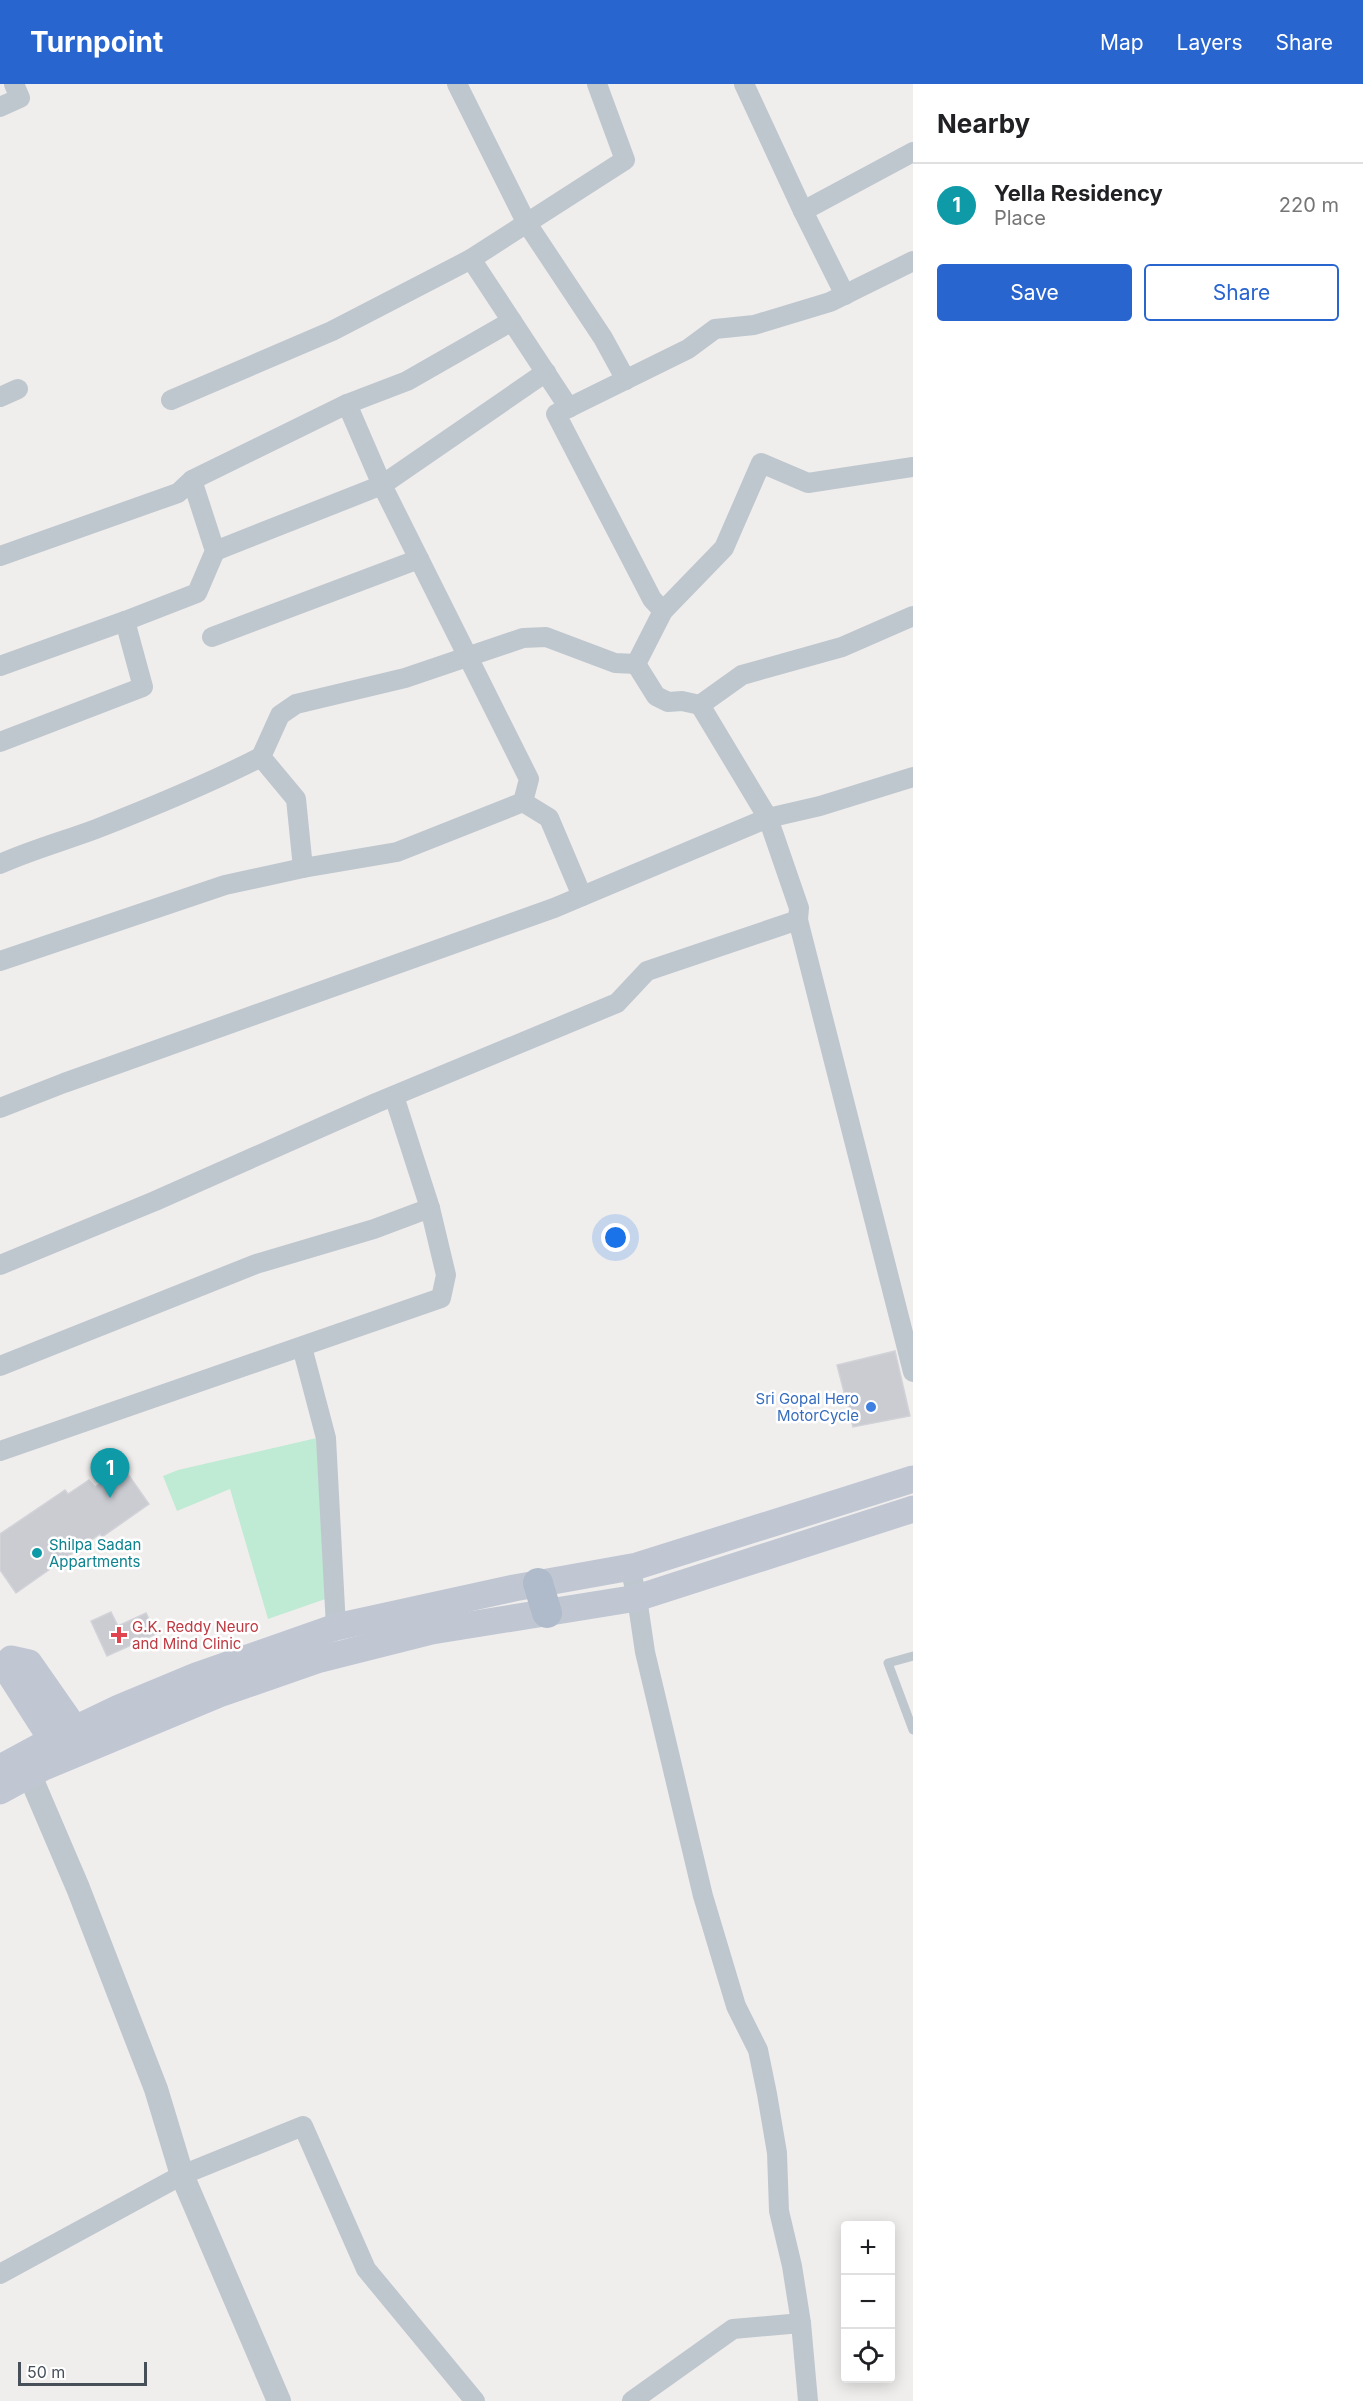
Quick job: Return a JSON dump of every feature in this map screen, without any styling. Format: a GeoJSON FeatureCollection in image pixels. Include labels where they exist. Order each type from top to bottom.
{"type":"FeatureCollection","features":[{"type":"Feature","properties":{"kind":"main road"},"geometry":{"type":"LineString","coordinates":[[0,1791],[17,1766],[63,1734],[196,1676],[336,1627],[538,1583],[630,1567],[913,1479]]}},
{"type":"Feature","properties":{"kind":"main road"},"geometry":{"type":"LineString","coordinates":[[17,1766],[317,1660],[432,1631],[637,1598],[913,1509]]}},
{"type":"Feature","properties":{"kind":"main road"},"geometry":{"type":"LineString","coordinates":[[538,1583],[547,1612]]}},
{"type":"Feature","properties":{"kind":"main road"},"geometry":{"type":"LineString","coordinates":[[6,1652],[11,1676],[63,1734]]}},
{"type":"Feature","properties":{"kind":"street"},"geometry":{"type":"LineString","coordinates":[[0,107],[20,98],[14,84]]}},
{"type":"Feature","properties":{"kind":"street"},"geometry":{"type":"LineString","coordinates":[[457,84],[526,222],[603,339],[626,380]]}},
{"type":"Feature","properties":{"kind":"street"},"geometry":{"type":"LineString","coordinates":[[171,400],[332,331],[471,259],[625,160],[597,84]]}},
{"type":"Feature","properties":{"kind":"street"},"geometry":{"type":"LineString","coordinates":[[744,84],[803,211],[845,294]]}},
{"type":"Feature","properties":{"kind":"street"},"geometry":{"type":"LineString","coordinates":[[803,211],[913,152]]}},
{"type":"Feature","properties":{"kind":"street"},"geometry":{"type":"LineString","coordinates":[[471,259],[569,408]]}},
{"type":"Feature","properties":{"kind":"street"},"geometry":{"type":"LineString","coordinates":[[663,611],[652,599],[556,414],[688,349],[715,329],[754,326],[830,302],[913,261]]}},
{"type":"Feature","properties":{"kind":"street"},"geometry":{"type":"LineString","coordinates":[[0,556],[178,493],[192,480],[347,404],[407,381],[512,321]]}},
{"type":"Feature","properties":{"kind":"street"},"geometry":{"type":"LineString","coordinates":[[215,551],[382,485],[546,372]]}},
{"type":"Feature","properties":{"kind":"street"},"geometry":{"type":"LineString","coordinates":[[0,397],[18,388]]}},
{"type":"Feature","properties":{"kind":"street"},"geometry":{"type":"LineString","coordinates":[[347,404],[382,485],[529,779],[523,802]]}},
{"type":"Feature","properties":{"kind":"street"},"geometry":{"type":"LineString","coordinates":[[636,664],[663,611],[724,548],[761,463],[808,483],[913,467]]}},
{"type":"Feature","properties":{"kind":"street"},"geometry":{"type":"LineString","coordinates":[[0,666],[197,593],[215,551],[192,480]]}},
{"type":"Feature","properties":{"kind":"street"},"geometry":{"type":"LineString","coordinates":[[212,637],[419,559]]}},
{"type":"Feature","properties":{"kind":"street"},"geometry":{"type":"LineString","coordinates":[[700,705],[742,675],[842,647],[913,616]]}},
{"type":"Feature","properties":{"kind":"street"},"geometry":{"type":"LineString","coordinates":[[0,742],[143,687],[125,621]]}},
{"type":"Feature","properties":{"kind":"street"},"geometry":{"type":"LineString","coordinates":[[0,864],[30,850],[93,830],[217,780],[261,757],[280,715],[296,704],[405,678],[523,638],[546,637],[615,663],[636,664]]}},
{"type":"Feature","properties":{"kind":"street"},"geometry":{"type":"LineString","coordinates":[[636,664],[656,696],[668,702],[682,701],[700,705],[768,818],[799,908],[798,920],[913,1372]]}},
{"type":"Feature","properties":{"kind":"street"},"geometry":{"type":"LineString","coordinates":[[261,757],[296,799],[303,868]]}},
{"type":"Feature","properties":{"kind":"street"},"geometry":{"type":"LineString","coordinates":[[0,1108],[64,1083],[457,944],[582,896],[768,818],[820,806],[913,777]]}},
{"type":"Feature","properties":{"kind":"street"},"geometry":{"type":"LineString","coordinates":[[0,961],[225,885],[303,868],[397,852],[523,802]]}},
{"type":"Feature","properties":{"kind":"street"},"geometry":{"type":"LineString","coordinates":[[523,802],[549,818],[582,896]]}},
{"type":"Feature","properties":{"kind":"street"},"geometry":{"type":"LineString","coordinates":[[0,1265],[617,1003],[647,971],[798,920]]}},
{"type":"Feature","properties":{"kind":"street"},"geometry":{"type":"LineString","coordinates":[[0,1451],[441,1298],[446,1275],[430,1208],[394,1096]]}},
{"type":"Feature","properties":{"kind":"street"},"geometry":{"type":"LineString","coordinates":[[0,1366],[256,1264],[374,1229],[430,1208]]}},
{"type":"Feature","properties":{"kind":"street"},"geometry":{"type":"LineString","coordinates":[[302,1347],[326,1438],[336,1627]]}},
{"type":"Feature","properties":{"kind":"street"},"geometry":{"type":"LineString","coordinates":[[630,1567],[645,1652],[704,1896],[736,2006],[758,2050],[777,2153],[778,2211],[792,2266],[801,2323],[808,2401]]}},
{"type":"Feature","properties":{"kind":"street"},"geometry":{"type":"LineString","coordinates":[[17,1766],[78,1888],[156,2089],[182,2175],[279,2401]]}},
{"type":"Feature","properties":{"kind":"street"},"geometry":{"type":"LineString","coordinates":[[0,2274],[182,2175],[303,2126],[366,2269],[475,2401]]}},
{"type":"Feature","properties":{"kind":"street"},"geometry":{"type":"LineString","coordinates":[[632,2401],[733,2329],[801,2323]]}},
{"type":"Feature","properties":{"kind":"lane"},"geometry":{"type":"LineString","coordinates":[[913,1656],[888,1663],[913,1730]]}},
{"type":"Feature","properties":{"kind":"green space"},"geometry":{"type":"Polygon","coordinates":[[[321,1437],[334,1596],[268,1619],[230,1489],[177,1511],[163,1476],[178,1470],[321,1437]]]}},
{"type":"Feature","properties":{"kind":"building"},"geometry":{"type":"Polygon","coordinates":[[[895,1351],[910,1416],[853,1427],[837,1365],[895,1351]]]}},
{"type":"Feature","properties":{"kind":"building","name":"Shilpa Sadan Appartments"},"geometry":{"type":"Polygon","coordinates":[[[123,1467],[149,1504],[102,1537],[100,1534],[16,1593],[0,1570],[0,1534],[65,1490],[68,1494],[89,1480],[95,1487],[123,1467]]]}},
{"type":"Feature","properties":{"kind":"building"},"geometry":{"type":"Polygon","coordinates":[[[111,1612],[118,1626],[146,1613],[156,1634],[107,1656],[91,1621],[111,1612]]]}},
{"type":"Feature","properties":{"kind":"place","name":"Sri Gopal Hero MotorCycle"},"geometry":{"type":"Point","coordinates":[871,1407]}},
{"type":"Feature","properties":{"kind":"place","name":"Yella Residency"},"geometry":{"type":"Point","coordinates":[110,1498]}},
{"type":"Feature","properties":{"kind":"place","name":"Shilpa Sadan Appartments"},"geometry":{"type":"Point","coordinates":[37,1553]}},
{"type":"Feature","properties":{"kind":"place","name":"G.K. Reddy Neuro and Mind Clinic"},"geometry":{"type":"Point","coordinates":[119,1635]}}]}
